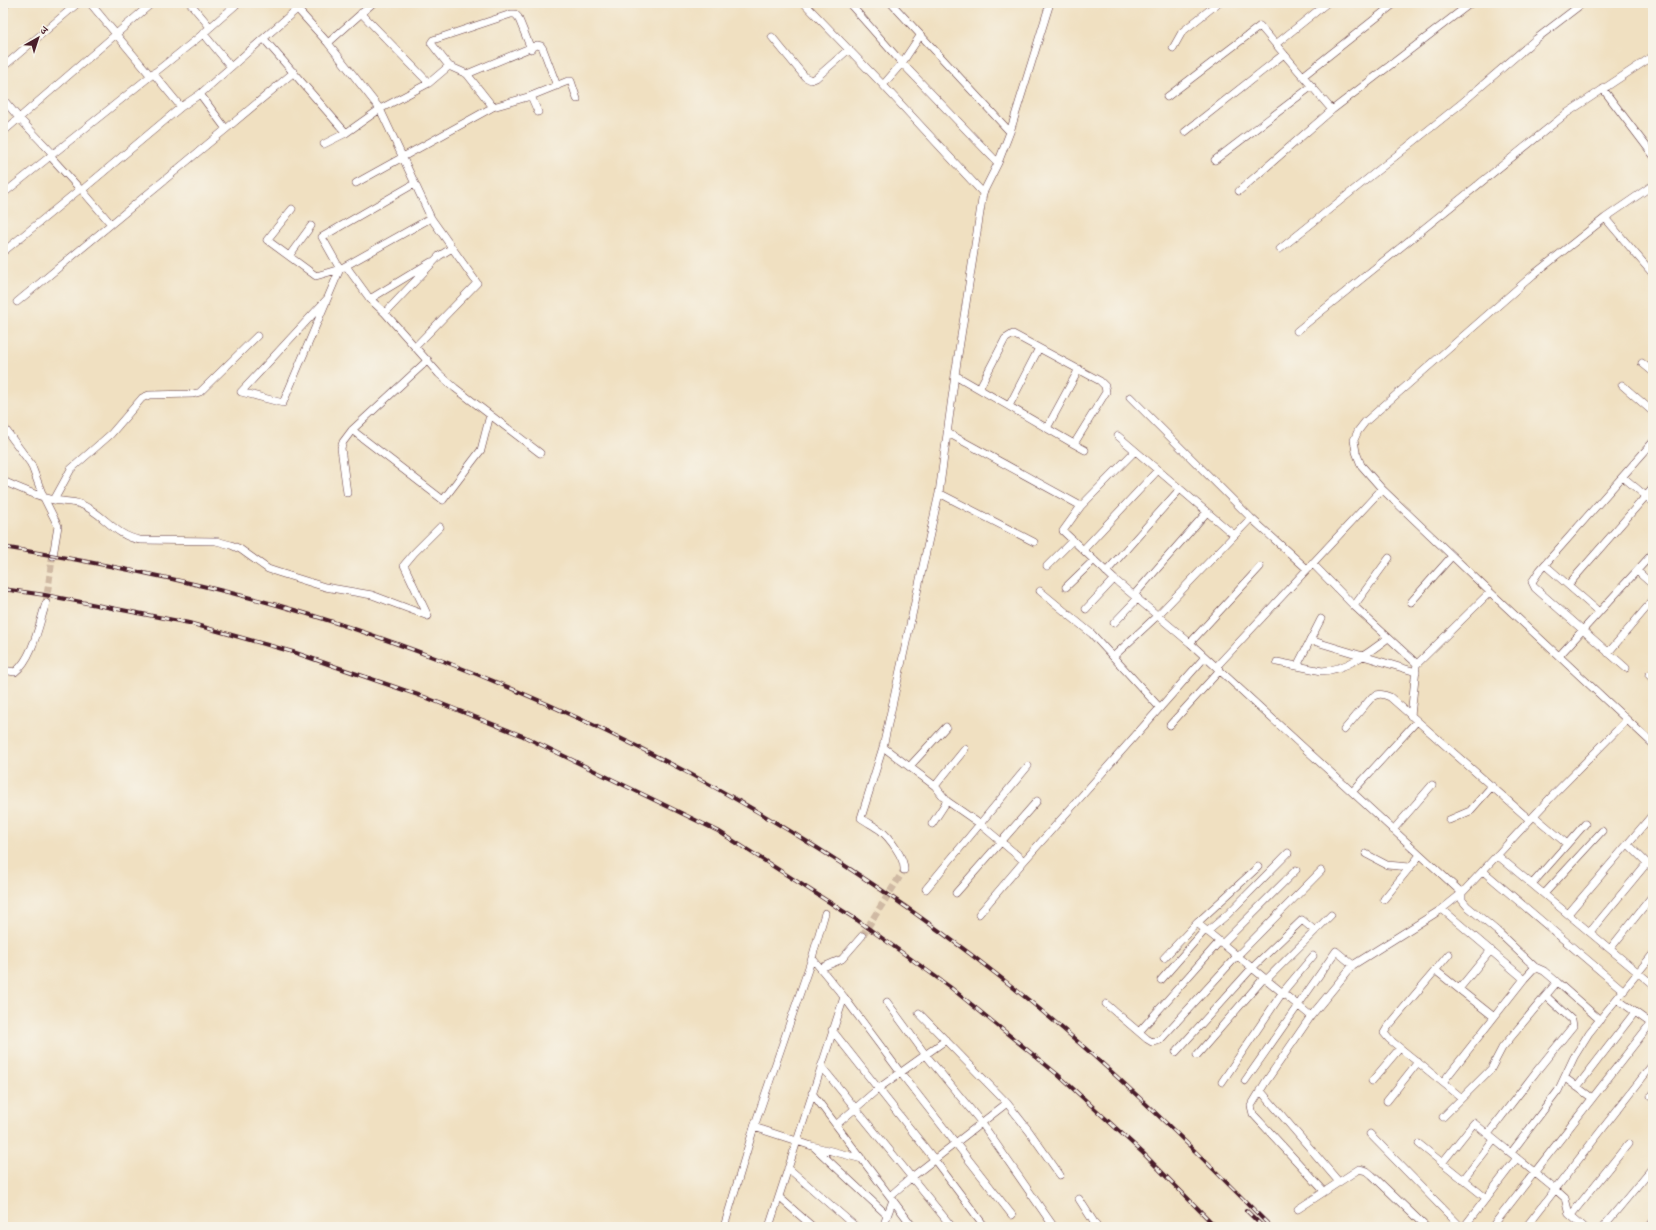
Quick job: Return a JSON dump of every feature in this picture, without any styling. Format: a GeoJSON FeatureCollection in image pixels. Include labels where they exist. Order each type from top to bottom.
{"type":"FeatureCollection","features":[{"type":"Feature","properties":{"kind":"street"},"geometry":{"type":"LineString","coordinates":[[3,6],[7,3]]}},
{"type":"Feature","properties":{"kind":"street"},"geometry":{"type":"LineString","coordinates":[[3,67],[78,3]]}},
{"type":"Feature","properties":{"kind":"street"},"geometry":{"type":"LineString","coordinates":[[90,3],[181,107]]}},
{"type":"Feature","properties":{"kind":"street"},"geometry":{"type":"LineString","coordinates":[[3,132],[152,3]]}},
{"type":"Feature","properties":{"kind":"street"},"geometry":{"type":"LineString","coordinates":[[190,3],[210,28]]}},
{"type":"Feature","properties":{"kind":"street"},"geometry":{"type":"LineString","coordinates":[[3,194],[210,28],[238,3]]}},
{"type":"Feature","properties":{"kind":"street"},"geometry":{"type":"LineString","coordinates":[[292,3],[328,44],[380,109],[404,157],[414,184],[431,218],[477,284],[415,347]]}},
{"type":"Feature","properties":{"kind":"street"},"geometry":{"type":"LineString","coordinates":[[3,252],[181,107],[200,94],[298,9],[310,3]]}},
{"type":"Feature","properties":{"kind":"street"},"geometry":{"type":"LineString","coordinates":[[328,44],[373,3]]}},
{"type":"Feature","properties":{"kind":"street"},"geometry":{"type":"LineString","coordinates":[[804,3],[883,85],[983,193]]}},
{"type":"Feature","properties":{"kind":"street"},"geometry":{"type":"LineString","coordinates":[[849,3],[902,63],[998,163]]}},
{"type":"Feature","properties":{"kind":"street"},"geometry":{"type":"LineString","coordinates":[[891,3],[1010,132]]}},
{"type":"Feature","properties":{"kind":"street"},"geometry":{"type":"LineString","coordinates":[[904,870],[900,854],[886,836],[880,830],[861,818],[883,747],[939,493],[955,375],[983,193],[998,163],[1010,132],[1050,3]]}},
{"type":"Feature","properties":{"kind":"street"},"geometry":{"type":"LineString","coordinates":[[1173,48],[1182,32],[1218,3]]}},
{"type":"Feature","properties":{"kind":"street"},"geometry":{"type":"LineString","coordinates":[[1276,44],[1327,3]]}},
{"type":"Feature","properties":{"kind":"street"},"geometry":{"type":"LineString","coordinates":[[1303,76],[1395,3]]}},
{"type":"Feature","properties":{"kind":"street"},"geometry":{"type":"LineString","coordinates":[[1239,191],[1332,110],[1470,3]]}},
{"type":"Feature","properties":{"kind":"street"},"geometry":{"type":"LineString","coordinates":[[1280,249],[1462,102],[1536,39],[1583,3]]}},
{"type":"Feature","properties":{"kind":"street"},"geometry":{"type":"LineString","coordinates":[[361,13],[429,83]]}},
{"type":"Feature","properties":{"kind":"street"},"geometry":{"type":"LineString","coordinates":[[493,107],[467,74],[449,66],[431,42],[433,40],[511,14],[515,14],[518,17],[531,49]]}},
{"type":"Feature","properties":{"kind":"street"},"geometry":{"type":"LineString","coordinates":[[1166,97],[1260,26],[1332,110]]}},
{"type":"Feature","properties":{"kind":"street"},"geometry":{"type":"LineString","coordinates":[[203,33],[231,68]]}},
{"type":"Feature","properties":{"kind":"street"},"geometry":{"type":"LineString","coordinates":[[883,85],[902,63],[920,36]]}},
{"type":"Feature","properties":{"kind":"street"},"geometry":{"type":"LineString","coordinates":[[772,37],[805,77],[811,80],[816,78],[849,49]]}},
{"type":"Feature","properties":{"kind":"street"},"geometry":{"type":"LineString","coordinates":[[264,39],[346,133]]}},
{"type":"Feature","properties":{"kind":"street"},"geometry":{"type":"LineString","coordinates":[[467,74],[531,49],[537,45],[541,46],[557,86]]}},
{"type":"Feature","properties":{"kind":"street"},"geometry":{"type":"LineString","coordinates":[[1185,132],[1284,54]]}},
{"type":"Feature","properties":{"kind":"street"},"geometry":{"type":"LineString","coordinates":[[1297,331],[1560,118],[1653,56]]}},
{"type":"Feature","properties":{"kind":"street"},"geometry":{"type":"LineString","coordinates":[[324,144],[346,133],[380,109],[429,83],[449,66]]}},
{"type":"Feature","properties":{"kind":"street"},"geometry":{"type":"LineString","coordinates":[[17,302],[294,72]]}},
{"type":"Feature","properties":{"kind":"street"},"geometry":{"type":"LineString","coordinates":[[356,183],[493,107],[531,96],[571,81],[577,100]]}},
{"type":"Feature","properties":{"kind":"street"},"geometry":{"type":"LineString","coordinates":[[1215,160],[1312,86]]}},
{"type":"Feature","properties":{"kind":"street"},"geometry":{"type":"LineString","coordinates":[[1603,89],[1653,155]]}},
{"type":"Feature","properties":{"kind":"street"},"geometry":{"type":"LineString","coordinates":[[200,94],[226,129]]}},
{"type":"Feature","properties":{"kind":"street"},"geometry":{"type":"LineString","coordinates":[[531,96],[538,112]]}},
{"type":"Feature","properties":{"kind":"street"},"geometry":{"type":"LineString","coordinates":[[3,99],[111,224]]}},
{"type":"Feature","properties":{"kind":"street"},"geometry":{"type":"LineString","coordinates":[[1647,148],[1653,143]]}},
{"type":"Feature","properties":{"kind":"street"},"geometry":{"type":"LineString","coordinates":[[414,184],[322,237],[343,268],[370,299],[455,388],[540,453]]}},
{"type":"Feature","properties":{"kind":"street"},"geometry":{"type":"LineString","coordinates":[[1653,185],[1605,218],[1533,275],[1365,422],[1358,431],[1354,440],[1356,452],[1361,465],[1382,489],[1653,744]]}},
{"type":"Feature","properties":{"kind":"street"},"geometry":{"type":"LineString","coordinates":[[292,209],[267,240],[316,276],[343,268],[431,218]]}},
{"type":"Feature","properties":{"kind":"street"},"geometry":{"type":"LineString","coordinates":[[1605,218],[1653,274]]}},
{"type":"Feature","properties":{"kind":"street"},"geometry":{"type":"LineString","coordinates":[[289,256],[311,226]]}},
{"type":"Feature","properties":{"kind":"street"},"geometry":{"type":"LineString","coordinates":[[370,299],[452,248]]}},
{"type":"Feature","properties":{"kind":"street"},"geometry":{"type":"LineString","coordinates":[[385,313],[440,256]]}},
{"type":"Feature","properties":{"kind":"street"},"geometry":{"type":"LineString","coordinates":[[328,299],[241,392],[283,402],[343,268]]}},
{"type":"Feature","properties":{"kind":"street"},"geometry":{"type":"LineString","coordinates":[[979,389],[1005,339],[1013,334],[1100,381],[1105,386],[1106,392],[1074,444]]}},
{"type":"Feature","properties":{"kind":"street"},"geometry":{"type":"LineString","coordinates":[[54,500],[71,469],[111,434],[145,396],[193,394],[203,390],[256,336]]}},
{"type":"Feature","properties":{"kind":"street"},"geometry":{"type":"LineString","coordinates":[[1009,406],[1039,348]]}},
{"type":"Feature","properties":{"kind":"street"},"geometry":{"type":"LineString","coordinates":[[347,493],[341,448],[343,442],[352,430],[428,360]]}},
{"type":"Feature","properties":{"kind":"street"},"geometry":{"type":"LineString","coordinates":[[1642,363],[1653,372]]}},
{"type":"Feature","properties":{"kind":"street"},"geometry":{"type":"LineString","coordinates":[[1047,428],[1079,369]]}},
{"type":"Feature","properties":{"kind":"street"},"geometry":{"type":"LineString","coordinates":[[955,375],[1086,450]]}},
{"type":"Feature","properties":{"kind":"street"},"geometry":{"type":"LineString","coordinates":[[1622,385],[1653,412]]}},
{"type":"Feature","properties":{"kind":"street"},"geometry":{"type":"LineString","coordinates":[[1130,397],[1251,518],[1310,566],[1417,664]]}},
{"type":"Feature","properties":{"kind":"street"},"geometry":{"type":"LineString","coordinates":[[352,430],[443,500],[480,450],[490,415]]}},
{"type":"Feature","properties":{"kind":"street"},"geometry":{"type":"LineString","coordinates":[[3,426],[32,464],[43,496],[58,526],[53,556],[53,552]]}},
{"type":"Feature","properties":{"kind":"street"},"geometry":{"type":"LineString","coordinates":[[948,433],[1081,506]]}},
{"type":"Feature","properties":{"kind":"street"},"geometry":{"type":"LineString","coordinates":[[1118,436],[1234,535]]}},
{"type":"Feature","properties":{"kind":"street"},"geometry":{"type":"LineString","coordinates":[[1626,668],[1535,588],[1532,582],[1545,565],[1653,442]]}},
{"type":"Feature","properties":{"kind":"street"},"geometry":{"type":"LineString","coordinates":[[1135,451],[1081,506],[1063,531],[1114,580],[1136,596],[1218,668],[1462,893],[1462,900],[1467,906],[1498,931],[1535,967],[1544,971],[1600,1020]]}},
{"type":"Feature","properties":{"kind":"street"},"geometry":{"type":"LineString","coordinates":[[1083,550],[1158,470]]}},
{"type":"Feature","properties":{"kind":"street"},"geometry":{"type":"LineString","coordinates":[[1623,477],[1653,502]]}},
{"type":"Feature","properties":{"kind":"street"},"geometry":{"type":"LineString","coordinates":[[3,481],[23,490],[54,500],[78,503],[87,507],[131,539],[216,541],[231,544],[268,569],[325,587],[376,596],[428,616],[404,565],[440,527]]}},
{"type":"Feature","properties":{"kind":"street"},"geometry":{"type":"LineString","coordinates":[[1568,585],[1653,488]]}},
{"type":"Feature","properties":{"kind":"street"},"geometry":{"type":"LineString","coordinates":[[1106,572],[1180,489]]}},
{"type":"Feature","properties":{"kind":"street"},"geometry":{"type":"LineString","coordinates":[[1170,725],[1218,668],[1382,489]]}},
{"type":"Feature","properties":{"kind":"street"},"geometry":{"type":"LineString","coordinates":[[939,493],[1034,542]]}},
{"type":"Feature","properties":{"kind":"street"},"geometry":{"type":"LineString","coordinates":[[1114,623],[1207,512]]}},
{"type":"Feature","properties":{"kind":"street"},"geometry":{"type":"LineString","coordinates":[[1114,656],[1158,615],[1251,518]]}},
{"type":"Feature","properties":{"kind":"street"},"geometry":{"type":"LineString","coordinates":[[1047,566],[1073,540]]}},
{"type":"Feature","properties":{"kind":"street"},"geometry":{"type":"LineString","coordinates":[[1559,656],[1653,553]]}},
{"type":"Feature","properties":{"kind":"street"},"geometry":{"type":"LineString","coordinates":[[1412,602],[1452,556]]}},
{"type":"Feature","properties":{"kind":"street"},"geometry":{"type":"LineString","coordinates":[[1354,606],[1390,558]]}},
{"type":"Feature","properties":{"kind":"street"},"geometry":{"type":"LineString","coordinates":[[1066,587],[1094,560]]}},
{"type":"Feature","properties":{"kind":"street"},"geometry":{"type":"LineString","coordinates":[[1545,565],[1599,612]]}},
{"type":"Feature","properties":{"kind":"street"},"geometry":{"type":"LineString","coordinates":[[1190,643],[1260,567]]}},
{"type":"Feature","properties":{"kind":"street"},"geometry":{"type":"LineString","coordinates":[[1637,571],[1653,585]]}},
{"type":"Feature","properties":{"kind":"street"},"geometry":{"type":"LineString","coordinates":[[1086,609],[1114,580]]}},
{"type":"Feature","properties":{"kind":"street"},"geometry":{"type":"LineString","coordinates":[[1040,591],[1082,625],[1114,656],[1160,708]]}},
{"type":"Feature","properties":{"kind":"street"},"geometry":{"type":"LineString","coordinates":[[1352,792],[1414,718],[1417,664],[1490,592]]}},
{"type":"Feature","properties":{"kind":"street"},"geometry":{"type":"LineString","coordinates":[[1608,653],[1653,600]]}},
{"type":"Feature","properties":{"kind":"street"},"geometry":{"type":"LineString","coordinates":[[3,670],[15,672],[21,667],[30,652],[46,603]]}},
{"type":"Feature","properties":{"kind":"street"},"geometry":{"type":"LineString","coordinates":[[1297,666],[1321,619]]}},
{"type":"Feature","properties":{"kind":"street"},"geometry":{"type":"LineString","coordinates":[[1277,662],[1322,671],[1330,670],[1362,657],[1388,638]]}},
{"type":"Feature","properties":{"kind":"street"},"geometry":{"type":"LineString","coordinates":[[1310,640],[1362,657],[1416,672]]}},
{"type":"Feature","properties":{"kind":"street"},"geometry":{"type":"LineString","coordinates":[[979,914],[1024,861],[1205,657]]}},
{"type":"Feature","properties":{"kind":"street"},"geometry":{"type":"LineString","coordinates":[[1344,730],[1372,697],[1377,694],[1383,694],[1390,697],[1492,786],[1567,844]]}},
{"type":"Feature","properties":{"kind":"street"},"geometry":{"type":"LineString","coordinates":[[1324,1191],[1253,1114],[1251,1106],[1260,1090],[1311,1016],[1353,965],[1442,909],[1462,893],[1627,720]]}},
{"type":"Feature","properties":{"kind":"street"},"geometry":{"type":"LineString","coordinates":[[910,766],[946,727]]}},
{"type":"Feature","properties":{"kind":"street"},"geometry":{"type":"LineString","coordinates":[[883,747],[935,786],[946,801],[980,824],[1024,861]]}},
{"type":"Feature","properties":{"kind":"street"},"geometry":{"type":"LineString","coordinates":[[935,786],[965,749]]}},
{"type":"Feature","properties":{"kind":"street"},"geometry":{"type":"LineString","coordinates":[[926,889],[1028,766]]}},
{"type":"Feature","properties":{"kind":"street"},"geometry":{"type":"LineString","coordinates":[[1393,830],[1432,785]]}},
{"type":"Feature","properties":{"kind":"street"},"geometry":{"type":"LineString","coordinates":[[1449,820],[1470,811],[1492,786]]}},
{"type":"Feature","properties":{"kind":"street"},"geometry":{"type":"LineString","coordinates":[[932,824],[946,801]]}},
{"type":"Feature","properties":{"kind":"street"},"geometry":{"type":"LineString","coordinates":[[956,893],[1037,801]]}},
{"type":"Feature","properties":{"kind":"street"},"geometry":{"type":"LineString","coordinates":[[1568,914],[1653,814]]}},
{"type":"Feature","properties":{"kind":"street"},"geometry":{"type":"LineString","coordinates":[[1532,884],[1585,824]]}},
{"type":"Feature","properties":{"kind":"street"},"geometry":{"type":"LineString","coordinates":[[1544,894],[1602,831]]}},
{"type":"Feature","properties":{"kind":"street"},"geometry":{"type":"LineString","coordinates":[[1628,844],[1653,869]]}},
{"type":"Feature","properties":{"kind":"street"},"geometry":{"type":"LineString","coordinates":[[1161,980],[1206,931],[1228,914],[1288,853]]}},
{"type":"Feature","properties":{"kind":"street"},"geometry":{"type":"LineString","coordinates":[[1366,854],[1387,865],[1410,867]]}},
{"type":"Feature","properties":{"kind":"street"},"geometry":{"type":"LineString","coordinates":[[1384,899],[1420,855]]}},
{"type":"Feature","properties":{"kind":"street"},"geometry":{"type":"LineString","coordinates":[[1497,855],[1653,985]]}},
{"type":"Feature","properties":{"kind":"street"},"geometry":{"type":"LineString","coordinates":[[1590,932],[1647,863]]}},
{"type":"Feature","properties":{"kind":"street"},"geometry":{"type":"LineString","coordinates":[[1164,958],[1197,923],[1258,867]]}},
{"type":"Feature","properties":{"kind":"street"},"geometry":{"type":"LineString","coordinates":[[1139,1032],[1221,943],[1296,870]]}},
{"type":"Feature","properties":{"kind":"street"},"geometry":{"type":"LineString","coordinates":[[1106,1004],[1152,1042],[1160,1040],[1237,956],[1321,871]]}},
{"type":"Feature","properties":{"kind":"street"},"geometry":{"type":"LineString","coordinates":[[1483,871],[1624,990]]}},
{"type":"Feature","properties":{"kind":"street"},"geometry":{"type":"LineString","coordinates":[[1610,949],[1653,895]]}},
{"type":"Feature","properties":{"kind":"street"},"geometry":{"type":"LineString","coordinates":[[1442,909],[1524,979]]}},
{"type":"Feature","properties":{"kind":"street"},"geometry":{"type":"LineString","coordinates":[[724,1227],[754,1127],[812,958],[825,913]]}},
{"type":"Feature","properties":{"kind":"street"},"geometry":{"type":"LineString","coordinates":[[1197,1054],[1265,979],[1331,914]]}},
{"type":"Feature","properties":{"kind":"street"},"geometry":{"type":"LineString","coordinates":[[1176,1052],[1252,968],[1302,920],[1314,930]]}},
{"type":"Feature","properties":{"kind":"street"},"geometry":{"type":"LineString","coordinates":[[1197,923],[1311,1016]]}},
{"type":"Feature","properties":{"kind":"street"},"geometry":{"type":"LineString","coordinates":[[821,968],[842,959],[862,936]]}},
{"type":"Feature","properties":{"kind":"street"},"geometry":{"type":"LineString","coordinates":[[1459,989],[1491,950]]}},
{"type":"Feature","properties":{"kind":"street"},"geometry":{"type":"LineString","coordinates":[[1245,1081],[1336,951],[1353,965]]}},
{"type":"Feature","properties":{"kind":"street"},"geometry":{"type":"LineString","coordinates":[[1449,954],[1385,1030],[1386,1036],[1462,1098]]}},
{"type":"Feature","properties":{"kind":"street"},"geometry":{"type":"LineString","coordinates":[[1370,1134],[1463,1227],[1486,1198],[1558,1090],[1574,1057],[1600,1020],[1653,954]]}},
{"type":"Feature","properties":{"kind":"street"},"geometry":{"type":"LineString","coordinates":[[1222,1082],[1282,993],[1313,956]]}},
{"type":"Feature","properties":{"kind":"street"},"geometry":{"type":"LineString","coordinates":[[812,958],[844,997],[900,1072],[1012,1215]]}},
{"type":"Feature","properties":{"kind":"street"},"geometry":{"type":"LineString","coordinates":[[1443,1082],[1535,967]]}},
{"type":"Feature","properties":{"kind":"street"},"geometry":{"type":"LineString","coordinates":[[1435,970],[1494,1017]]}},
{"type":"Feature","properties":{"kind":"street"},"geometry":{"type":"LineString","coordinates":[[1443,1116],[1491,1069],[1502,1048],[1557,982]]}},
{"type":"Feature","properties":{"kind":"street"},"geometry":{"type":"LineString","coordinates":[[1488,1134],[1573,1026],[1572,1020],[1546,996]]}},
{"type":"Feature","properties":{"kind":"street"},"geometry":{"type":"LineString","coordinates":[[769,1227],[844,997]]}},
{"type":"Feature","properties":{"kind":"street"},"geometry":{"type":"LineString","coordinates":[[1492,1227],[1592,1098],[1652,1024],[1617,999]]}},
{"type":"Feature","properties":{"kind":"street"},"geometry":{"type":"LineString","coordinates":[[887,1002],[925,1054],[981,1122],[1054,1227]]}},
{"type":"Feature","properties":{"kind":"street"},"geometry":{"type":"LineString","coordinates":[[1577,1087],[1635,1012]]}},
{"type":"Feature","properties":{"kind":"street"},"geometry":{"type":"LineString","coordinates":[[919,1013],[1007,1103],[1060,1175]]}},
{"type":"Feature","properties":{"kind":"street"},"geometry":{"type":"LineString","coordinates":[[832,1030],[934,1158],[985,1227]]}},
{"type":"Feature","properties":{"kind":"street"},"geometry":{"type":"LineString","coordinates":[[836,1125],[879,1088],[946,1040]]}},
{"type":"Feature","properties":{"kind":"street"},"geometry":{"type":"LineString","coordinates":[[1372,1081],[1400,1048]]}},
{"type":"Feature","properties":{"kind":"street"},"geometry":{"type":"LineString","coordinates":[[1387,1101],[1418,1062]]}},
{"type":"Feature","properties":{"kind":"street"},"geometry":{"type":"LineString","coordinates":[[1526,1227],[1653,1064]]}},
{"type":"Feature","properties":{"kind":"street"},"geometry":{"type":"LineString","coordinates":[[821,1066],[952,1227]]}},
{"type":"Feature","properties":{"kind":"street"},"geometry":{"type":"LineString","coordinates":[[1564,1078],[1592,1098]]}},
{"type":"Feature","properties":{"kind":"street"},"geometry":{"type":"LineString","coordinates":[[1260,1090],[1339,1182]]}},
{"type":"Feature","properties":{"kind":"street"},"geometry":{"type":"LineString","coordinates":[[812,1093],[913,1227]]}},
{"type":"Feature","properties":{"kind":"street"},"geometry":{"type":"LineString","coordinates":[[883,1227],[892,1198],[912,1177],[934,1158],[1007,1103]]}},
{"type":"Feature","properties":{"kind":"street"},"geometry":{"type":"LineString","coordinates":[[1442,1163],[1474,1123],[1565,1198],[1568,1211],[1584,1227]]}},
{"type":"Feature","properties":{"kind":"street"},"geometry":{"type":"LineString","coordinates":[[754,1127],[812,1146],[862,1159]]}},
{"type":"Feature","properties":{"kind":"street"},"geometry":{"type":"LineString","coordinates":[[1463,1180],[1494,1140]]}},
{"type":"Feature","properties":{"kind":"street"},"geometry":{"type":"LineString","coordinates":[[1419,1144],[1486,1198]]}},
{"type":"Feature","properties":{"kind":"street"},"geometry":{"type":"LineString","coordinates":[[1571,1215],[1628,1144]]}},
{"type":"Feature","properties":{"kind":"street"},"geometry":{"type":"LineString","coordinates":[[812,1146],[887,1215]]}},
{"type":"Feature","properties":{"kind":"street"},"geometry":{"type":"LineString","coordinates":[[1603,1227],[1653,1167]]}},
{"type":"Feature","properties":{"kind":"street"},"geometry":{"type":"LineString","coordinates":[[788,1168],[856,1227]]}},
{"type":"Feature","properties":{"kind":"street"},"geometry":{"type":"LineString","coordinates":[[1298,1208],[1358,1169],[1367,1170],[1426,1227]]}},
{"type":"Feature","properties":{"kind":"street"},"geometry":{"type":"LineString","coordinates":[[779,1197],[814,1227]]}},
{"type":"Feature","properties":{"kind":"street"},"geometry":{"type":"LineString","coordinates":[[1080,1199],[1097,1227]]}},
{"type":"Feature","properties":{"kind":"street"},"geometry":{"type":"LineString","coordinates":[[1649,1227],[1653,1222]]}},
{"type":"Feature","properties":{"kind":"tunnel"},"geometry":{"type":"LineString","coordinates":[[46,603],[53,552]]}},
{"type":"Feature","properties":{"kind":"tunnel"},"geometry":{"type":"LineString","coordinates":[[862,936],[904,870]]}},
{"type":"Feature","properties":{"kind":"railway"},"geometry":{"type":"LineString","coordinates":[[3,547],[106,565],[175,580],[243,596],[338,623],[438,659],[513,689],[587,722],[660,758],[801,838],[869,882],[935,928],[1000,977],[1071,1036],[1140,1098],[1271,1227]]}},
{"type":"Feature","properties":{"kind":"railway"},"geometry":{"type":"LineString","coordinates":[[3,589],[45,595],[189,623],[293,652],[427,698],[523,736],[718,831],[857,920],[950,987],[1057,1074],[1143,1153],[1216,1227]]}},
{"type":"Feature","properties":{"kind":"railway"},"geometry":{"type":"LineString","coordinates":[[1246,1210],[1263,1227]]}}]}
